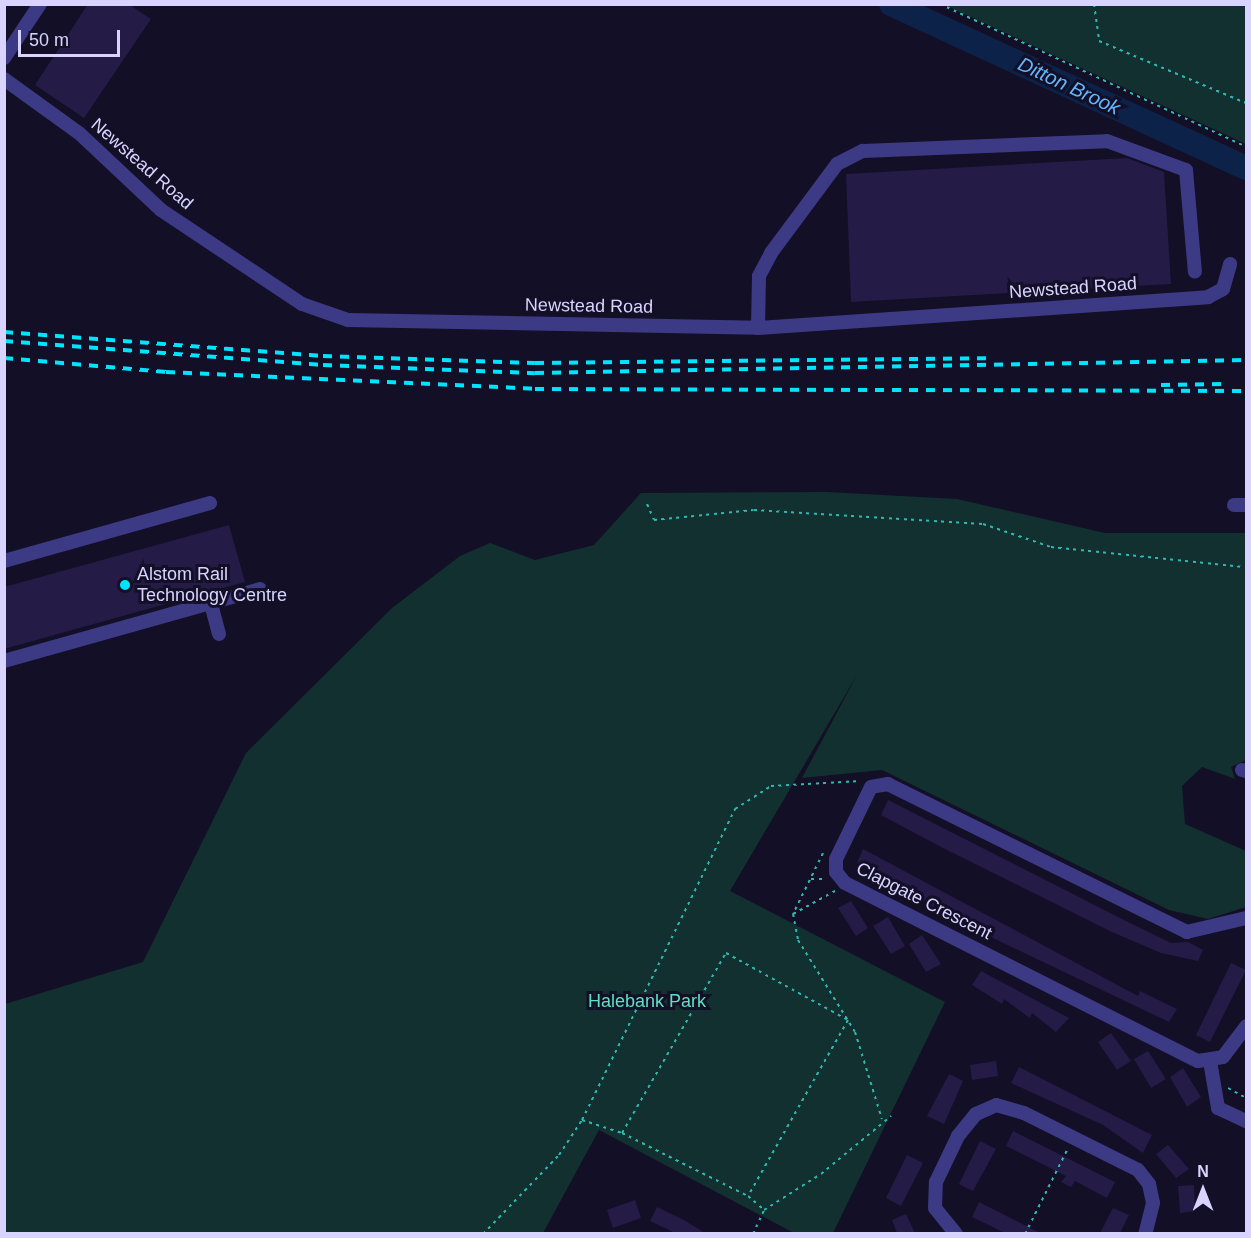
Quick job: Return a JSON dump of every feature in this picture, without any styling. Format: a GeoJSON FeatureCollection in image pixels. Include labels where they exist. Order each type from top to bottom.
{"type":"FeatureCollection","features":[{"type":"Feature","properties":{"kind":"street"},"geometry":{"type":"LineString","coordinates":[[4,58],[40,4]]}},
{"type":"Feature","properties":{"kind":"street","name":"Newstead Road"},"geometry":{"type":"LineString","coordinates":[[4,79],[80,133],[161,210],[323,314],[360,320],[758,328],[1208,297],[1223,290],[1230,264]]}},
{"type":"Feature","properties":{"kind":"street"},"geometry":{"type":"LineString","coordinates":[[758,328],[759,276],[771,253],[837,164],[863,151],[1107,141],[1166,162],[1186,170],[1195,272]]}},
{"type":"Feature","properties":{"kind":"street"},"geometry":{"type":"LineString","coordinates":[[4,561],[210,503]]}},
{"type":"Feature","properties":{"kind":"street"},"geometry":{"type":"LineString","coordinates":[[4,661],[211,604],[260,588]]}},
{"type":"Feature","properties":{"kind":"street"},"geometry":{"type":"LineString","coordinates":[[211,604],[219,634]]}},
{"type":"Feature","properties":{"kind":"street"},"geometry":{"type":"LineString","coordinates":[[871,787],[888,784],[1187,932],[1246,918]]}},
{"type":"Feature","properties":{"kind":"street","name":"Clapgate Crescent"},"geometry":{"type":"LineString","coordinates":[[871,787],[836,859],[836,872],[845,883],[1198,1061],[1210,1061]]}},
{"type":"Feature","properties":{"kind":"street"},"geometry":{"type":"LineString","coordinates":[[1246,1026],[1223,1057],[1210,1061],[1218,1108],[1246,1121]]}},
{"type":"Feature","properties":{"kind":"street"},"geometry":{"type":"LineString","coordinates":[[956,1233],[935,1208],[936,1182],[958,1136],[976,1114],[996,1105],[1138,1170],[1149,1184],[1153,1203],[1145,1233]]}},
{"type":"Feature","properties":{"kind":"path"},"geometry":{"type":"LineString","coordinates":[[940,4],[1246,147]]}},
{"type":"Feature","properties":{"kind":"path"},"geometry":{"type":"LineString","coordinates":[[1094,4],[1099,41],[1246,103]]}},
{"type":"Feature","properties":{"kind":"path"},"geometry":{"type":"LineString","coordinates":[[647,504],[654,520],[754,510],[972,524],[1105,555],[1169,556],[1246,567]]}},
{"type":"Feature","properties":{"kind":"path"},"geometry":{"type":"LineString","coordinates":[[483,1233],[559,1155],[582,1120],[735,809],[771,786],[858,780],[871,787]]}},
{"type":"Feature","properties":{"kind":"path"},"geometry":{"type":"LineString","coordinates":[[811,879],[830,879]]}},
{"type":"Feature","properties":{"kind":"path"},"geometry":{"type":"LineString","coordinates":[[845,883],[792,914],[804,955],[848,1020],[882,1119]]}},
{"type":"Feature","properties":{"kind":"path"},"geometry":{"type":"LineString","coordinates":[[622,1133],[726,953],[848,1020]]}},
{"type":"Feature","properties":{"kind":"path"},"geometry":{"type":"LineString","coordinates":[[748,1196],[848,1020]]}},
{"type":"Feature","properties":{"kind":"path"},"geometry":{"type":"LineString","coordinates":[[1213,1081],[1246,1098]]}},
{"type":"Feature","properties":{"kind":"path"},"geometry":{"type":"LineString","coordinates":[[753,1233],[764,1210],[821,1174],[882,1119],[891,1116]]}},
{"type":"Feature","properties":{"kind":"path"},"geometry":{"type":"LineString","coordinates":[[582,1120],[622,1133],[748,1196],[764,1210]]}},
{"type":"Feature","properties":{"kind":"path"},"geometry":{"type":"LineString","coordinates":[[1025,1233],[1073,1139]]}},
{"type":"Feature","properties":{"kind":"green space"},"geometry":{"type":"Polygon","coordinates":[[[945,5],[1246,5],[1246,144],[945,5]]]}},
{"type":"Feature","properties":{"kind":"green space","name":"Halebank Park"},"geometry":{"type":"Polygon","coordinates":[[[827,492],[957,499],[1105,533],[1246,533],[1246,760],[1231,767],[1235,779],[1202,767],[1182,786],[1185,824],[1246,851],[1246,907],[1208,919],[1169,910],[882,770],[802,778],[857,675],[730,891],[945,1002],[833,1233],[794,1233],[599,1130],[543,1233],[5,1233],[5,1004],[143,962],[246,753],[392,608],[460,556],[490,543],[535,560],[594,545],[641,493],[827,492]]]}},
{"type":"Feature","properties":{"kind":"building"},"geometry":{"type":"Polygon","coordinates":[[[88,4],[128,4],[151,19],[84,118],[35,85],[88,4]]]}},
{"type":"Feature","properties":{"kind":"building"},"geometry":{"type":"Polygon","coordinates":[[[1127,158],[1164,172],[1171,284],[851,302],[846,174],[1127,158]]]}},
{"type":"Feature","properties":{"kind":"building","name":"Alstom Rail Technology Centre"},"geometry":{"type":"Polygon","coordinates":[[[229,525],[245,582],[4,649],[4,587],[229,525]]]}},
{"type":"Feature","properties":{"kind":"building"},"geometry":{"type":"Polygon","coordinates":[[[888,800],[1171,943],[1188,942],[1203,950],[1198,961],[1161,953],[1112,932],[941,847],[881,815],[888,800]]]}},
{"type":"Feature","properties":{"kind":"building"},"geometry":{"type":"Polygon","coordinates":[[[863,849],[1138,996],[1140,991],[1177,1009],[1169,1022],[955,920],[857,863],[863,849]]]}},
{"type":"Feature","properties":{"kind":"building"},"geometry":{"type":"Polygon","coordinates":[[[851,901],[868,928],[856,936],[838,908],[851,901]]]}},
{"type":"Feature","properties":{"kind":"building"},"geometry":{"type":"Polygon","coordinates":[[[888,917],[905,946],[891,954],[873,926],[888,917]]]}},
{"type":"Feature","properties":{"kind":"building"},"geometry":{"type":"Polygon","coordinates":[[[922,935],[941,964],[926,972],[909,944],[922,935]]]}},
{"type":"Feature","properties":{"kind":"building"},"geometry":{"type":"Polygon","coordinates":[[[1231,963],[1246,970],[1210,1042],[1196,1035],[1231,963]]]}},
{"type":"Feature","properties":{"kind":"building"},"geometry":{"type":"Polygon","coordinates":[[[981,971],[1069,1018],[1056,1032],[1032,1013],[1030,1018],[1004,999],[1002,1004],[972,985],[981,971]]]}},
{"type":"Feature","properties":{"kind":"building"},"geometry":{"type":"Polygon","coordinates":[[[1111,1033],[1131,1061],[1117,1070],[1098,1042],[1111,1033]]]}},
{"type":"Feature","properties":{"kind":"building"},"geometry":{"type":"Polygon","coordinates":[[[1148,1051],[1166,1079],[1151,1088],[1134,1059],[1148,1051]]]}},
{"type":"Feature","properties":{"kind":"building"},"geometry":{"type":"Polygon","coordinates":[[[996,1061],[998,1076],[972,1080],[970,1065],[996,1061]]]}},
{"type":"Feature","properties":{"kind":"building"},"geometry":{"type":"Polygon","coordinates":[[[1019,1067],[1152,1135],[1143,1153],[1103,1125],[1011,1083],[1019,1067]]]}},
{"type":"Feature","properties":{"kind":"building"},"geometry":{"type":"Polygon","coordinates":[[[1183,1068],[1201,1097],[1187,1107],[1170,1077],[1183,1068]]]}},
{"type":"Feature","properties":{"kind":"building"},"geometry":{"type":"Polygon","coordinates":[[[949,1074],[963,1081],[944,1124],[927,1116],[949,1074]]]}},
{"type":"Feature","properties":{"kind":"building"},"geometry":{"type":"Polygon","coordinates":[[[1013,1131],[1115,1182],[1107,1198],[1075,1181],[1071,1187],[1061,1182],[1066,1176],[1006,1146],[1013,1131]]]}},
{"type":"Feature","properties":{"kind":"building"},"geometry":{"type":"Polygon","coordinates":[[[980,1141],[996,1149],[973,1191],[959,1184],[980,1141]]]}},
{"type":"Feature","properties":{"kind":"building"},"geometry":{"type":"Polygon","coordinates":[[[1168,1145],[1189,1169],[1176,1178],[1156,1154],[1168,1145]]]}},
{"type":"Feature","properties":{"kind":"building"},"geometry":{"type":"Polygon","coordinates":[[[907,1155],[923,1163],[901,1206],[886,1198],[907,1155]]]}},
{"type":"Feature","properties":{"kind":"building"},"geometry":{"type":"Polygon","coordinates":[[[1194,1185],[1195,1211],[1180,1213],[1178,1186],[1194,1185]]]}},
{"type":"Feature","properties":{"kind":"building"},"geometry":{"type":"Polygon","coordinates":[[[635,1200],[641,1218],[613,1228],[607,1210],[635,1200]]]}},
{"type":"Feature","properties":{"kind":"building"},"geometry":{"type":"Polygon","coordinates":[[[979,1202],[1040,1233],[1005,1233],[972,1217],[979,1202]]]}},
{"type":"Feature","properties":{"kind":"building"},"geometry":{"type":"Polygon","coordinates":[[[657,1207],[705,1233],[675,1233],[650,1221],[657,1207]]]}},
{"type":"Feature","properties":{"kind":"building"},"geometry":{"type":"Polygon","coordinates":[[[1113,1208],[1129,1215],[1120,1233],[1100,1233],[1113,1208]]]}},
{"type":"Feature","properties":{"kind":"building"},"geometry":{"type":"Polygon","coordinates":[[[906,1214],[915,1233],[897,1233],[892,1220],[906,1214]]]}},
{"type":"Feature","properties":{"kind":"waterway","name":"Ditton Brook"},"geometry":{"type":"LineString","coordinates":[[891,4],[1246,168]]}},
{"type":"Feature","properties":{"kind":"railway"},"geometry":{"type":"LineString","coordinates":[[4,332],[323,356],[535,363],[987,358]]}},
{"type":"Feature","properties":{"kind":"railway"},"geometry":{"type":"LineString","coordinates":[[4,341],[323,365],[535,373],[1246,360]]}},
{"type":"Feature","properties":{"kind":"railway"},"geometry":{"type":"LineString","coordinates":[[4,358],[166,372],[535,389],[1246,391]]}},
{"type":"Feature","properties":{"kind":"railway"},"geometry":{"type":"LineString","coordinates":[[1161,385],[1224,384]]}},
{"type":"Feature","properties":{"kind":"place","name":"Alstom Rail Technology Centre"},"geometry":{"type":"Point","coordinates":[125,585]}}]}
